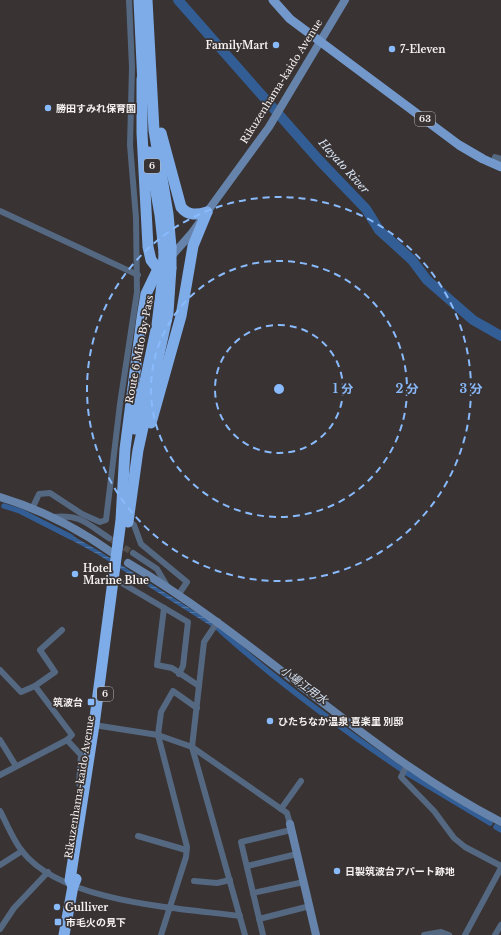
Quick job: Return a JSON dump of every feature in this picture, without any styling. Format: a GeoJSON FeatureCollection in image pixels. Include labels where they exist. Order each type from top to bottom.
{"type":"FeatureCollection","features":[{"type":"Feature","properties":{"kind":"highway","name":"Route 6 Mito By-Pass"},"geometry":{"type":"LineString","coordinates":[[139,0],[147,82]]}},
{"type":"Feature","properties":{"kind":"highway","name":"Route 6 Mito By-Pass"},"geometry":{"type":"LineString","coordinates":[[122,510],[134,434],[159,312],[167,250],[146,134],[147,0]]}},
{"type":"Feature","properties":{"kind":"highway"},"geometry":{"type":"LineString","coordinates":[[147,82],[181,207],[189,214],[200,214],[207,212]]}},
{"type":"Feature","properties":{"kind":"highway"},"geometry":{"type":"LineString","coordinates":[[122,510],[125,450],[142,293],[164,271],[151,260],[148,247],[142,133],[147,82]]}},
{"type":"Feature","properties":{"kind":"highway"},"geometry":{"type":"LineString","coordinates":[[131,501],[180,323],[193,246],[207,212]]}},
{"type":"Feature","properties":{"kind":"highway","name":"Route 6 Mito By-Pass"},"geometry":{"type":"LineString","coordinates":[[131,501],[138,450],[168,312],[164,271]]}},
{"type":"Feature","properties":{"kind":"highway","name":"Rikuzenhama-kaido Avenue"},"geometry":{"type":"LineString","coordinates":[[64,935],[73,886],[76,881],[131,501]]}},
{"type":"Feature","properties":{"kind":"highway","name":"Rikuzenhama-kaido Avenue"},"geometry":{"type":"LineString","coordinates":[[73,886],[70,880],[85,786],[98,725],[122,510]]}},
{"type":"Feature","properties":{"kind":"main road","name":"63"},"geometry":{"type":"LineString","coordinates":[[273,0],[285,14],[459,145],[483,160],[501,167]]}},
{"type":"Feature","properties":{"kind":"street"},"geometry":{"type":"LineString","coordinates":[[32,509],[39,494],[50,493],[82,514],[100,522],[106,520],[120,404],[142,293],[138,275],[136,218],[130,145],[132,67],[128,0]]}},
{"type":"Feature","properties":{"kind":"street","name":"Rikuzenhama-kaido Avenue"},"geometry":{"type":"LineString","coordinates":[[164,271],[174,255],[207,212],[270,124],[345,0]]}},
{"type":"Feature","properties":{"kind":"street"},"geometry":{"type":"LineString","coordinates":[[0,211],[138,275]]}},
{"type":"Feature","properties":{"kind":"street"},"geometry":{"type":"LineString","coordinates":[[138,261],[151,260]]}},
{"type":"Feature","properties":{"kind":"street"},"geometry":{"type":"LineString","coordinates":[[0,497],[53,517],[81,532],[111,552]]}},
{"type":"Feature","properties":{"kind":"street"},"geometry":{"type":"LineString","coordinates":[[53,517],[71,516],[109,538]]}},
{"type":"Feature","properties":{"kind":"street"},"geometry":{"type":"LineString","coordinates":[[128,520],[134,525],[140,544],[187,582],[180,594]]}},
{"type":"Feature","properties":{"kind":"street"},"geometry":{"type":"LineString","coordinates":[[133,553],[157,569],[167,586]]}},
{"type":"Feature","properties":{"kind":"street"},"geometry":{"type":"LineString","coordinates":[[128,562],[180,594],[218,621],[285,675],[407,765],[456,798],[501,822]]}},
{"type":"Feature","properties":{"kind":"street"},"geometry":{"type":"LineString","coordinates":[[120,582],[188,622],[183,666],[179,674]]}},
{"type":"Feature","properties":{"kind":"street"},"geometry":{"type":"LineString","coordinates":[[164,608],[157,665],[172,668],[199,686]]}},
{"type":"Feature","properties":{"kind":"street"},"geometry":{"type":"LineString","coordinates":[[218,621],[204,642],[192,747],[245,935]]}},
{"type":"Feature","properties":{"kind":"street"},"geometry":{"type":"LineString","coordinates":[[0,670],[21,692],[35,686],[55,672],[40,650],[62,630]]}},
{"type":"Feature","properties":{"kind":"street"},"geometry":{"type":"LineString","coordinates":[[0,775],[67,740],[72,735],[35,686]]}},
{"type":"Feature","properties":{"kind":"street"},"geometry":{"type":"LineString","coordinates":[[161,935],[186,857],[186,850],[158,735],[161,712],[172,691],[197,708]]}},
{"type":"Feature","properties":{"kind":"street"},"geometry":{"type":"LineString","coordinates":[[98,725],[158,735],[192,747],[287,813],[310,906],[314,934]]}},
{"type":"Feature","properties":{"kind":"street"},"geometry":{"type":"LineString","coordinates":[[0,740],[16,766]]}},
{"type":"Feature","properties":{"kind":"street"},"geometry":{"type":"LineString","coordinates":[[67,740],[81,755],[79,784],[85,786]]}},
{"type":"Feature","properties":{"kind":"street"},"geometry":{"type":"LineString","coordinates":[[407,765],[401,777],[434,811],[454,838],[465,847],[501,867],[465,935]]}},
{"type":"Feature","properties":{"kind":"street"},"geometry":{"type":"LineString","coordinates":[[281,809],[301,781]]}},
{"type":"Feature","properties":{"kind":"street"},"geometry":{"type":"LineString","coordinates":[[0,811],[22,851],[48,872],[73,886],[120,900],[240,916]]}},
{"type":"Feature","properties":{"kind":"street"},"geometry":{"type":"LineString","coordinates":[[263,935],[241,842],[291,827]]}},
{"type":"Feature","properties":{"kind":"street"},"geometry":{"type":"LineString","coordinates":[[138,836],[186,850]]}},
{"type":"Feature","properties":{"kind":"street"},"geometry":{"type":"LineString","coordinates":[[1,862],[22,851]]}},
{"type":"Feature","properties":{"kind":"street"},"geometry":{"type":"LineString","coordinates":[[247,866],[297,854]]}},
{"type":"Feature","properties":{"kind":"street"},"geometry":{"type":"LineString","coordinates":[[0,929],[14,908],[48,872]]}},
{"type":"Feature","properties":{"kind":"street"},"geometry":{"type":"LineString","coordinates":[[194,881],[217,883],[230,880]]}},
{"type":"Feature","properties":{"kind":"street"},"geometry":{"type":"LineString","coordinates":[[253,893],[304,882]]}},
{"type":"Feature","properties":{"kind":"street"},"geometry":{"type":"LineString","coordinates":[[260,919],[310,906]]}},
{"type":"Feature","properties":{"kind":"street"},"geometry":{"type":"LineString","coordinates":[[495,935],[501,925]]}},
{"type":"Feature","properties":{"kind":"street"},"geometry":{"type":"LineString","coordinates":[[424,935],[441,932],[449,935]]}},
{"type":"Feature","properties":{"kind":"water"},"geometry":{"type":"Polygon","coordinates":[[[66,532],[99,551],[213,623],[228,636],[226,638],[211,626],[97,554],[64,536],[66,532]]]}},
{"type":"Feature","properties":{"kind":"waterway","name":"Hayato River"},"geometry":{"type":"LineString","coordinates":[[178,0],[319,160],[366,209],[379,230],[412,260],[427,280],[473,320],[501,336]]}},
{"type":"Feature","properties":{"kind":"waterway","name":"小場江用水"},"geometry":{"type":"LineString","coordinates":[[4,506],[20,511],[71,537]]}},
{"type":"Feature","properties":{"kind":"waterway","name":"小場江用水"},"geometry":{"type":"LineString","coordinates":[[222,632],[243,651],[309,704],[401,769]]}},
{"type":"Feature","properties":{"kind":"waterway","name":"小場江用水"},"geometry":{"type":"LineString","coordinates":[[405,772],[490,823]]}},
{"type":"Feature","properties":{"kind":"waterway","name":"小場江用水"},"geometry":{"type":"LineString","coordinates":[[496,827],[501,830]]}},
{"type":"Feature","properties":{"kind":"tunnel"},"geometry":{"type":"LineString","coordinates":[[109,538],[133,553]]}},
{"type":"Feature","properties":{"kind":"place","name":"FamilyMart"},"geometry":{"type":"Point","coordinates":[276,45]}},
{"type":"Feature","properties":{"kind":"place","name":"7-Eleven"},"geometry":{"type":"Point","coordinates":[392,49]}},
{"type":"Feature","properties":{"kind":"place","name":"勝田すみれ保育園"},"geometry":{"type":"Point","coordinates":[48,108]}},
{"type":"Feature","properties":{"kind":"place","name":"Hotel Marine Blue"},"geometry":{"type":"Point","coordinates":[75,574]}},
{"type":"Feature","properties":{"kind":"place","name":"筑波台"},"geometry":{"type":"Point","coordinates":[91,702]}},
{"type":"Feature","properties":{"kind":"place","name":"ひたちなか温泉 喜楽里 別邸"},"geometry":{"type":"Point","coordinates":[270,721]}},
{"type":"Feature","properties":{"kind":"place","name":"日製筑波台アパート跡地"},"geometry":{"type":"Point","coordinates":[337,871]}},
{"type":"Feature","properties":{"kind":"place","name":"Gulliver"},"geometry":{"type":"Point","coordinates":[57,907]}},
{"type":"Feature","properties":{"kind":"place","name":"市毛火の見下"},"geometry":{"type":"Point","coordinates":[58,922]}}]}
